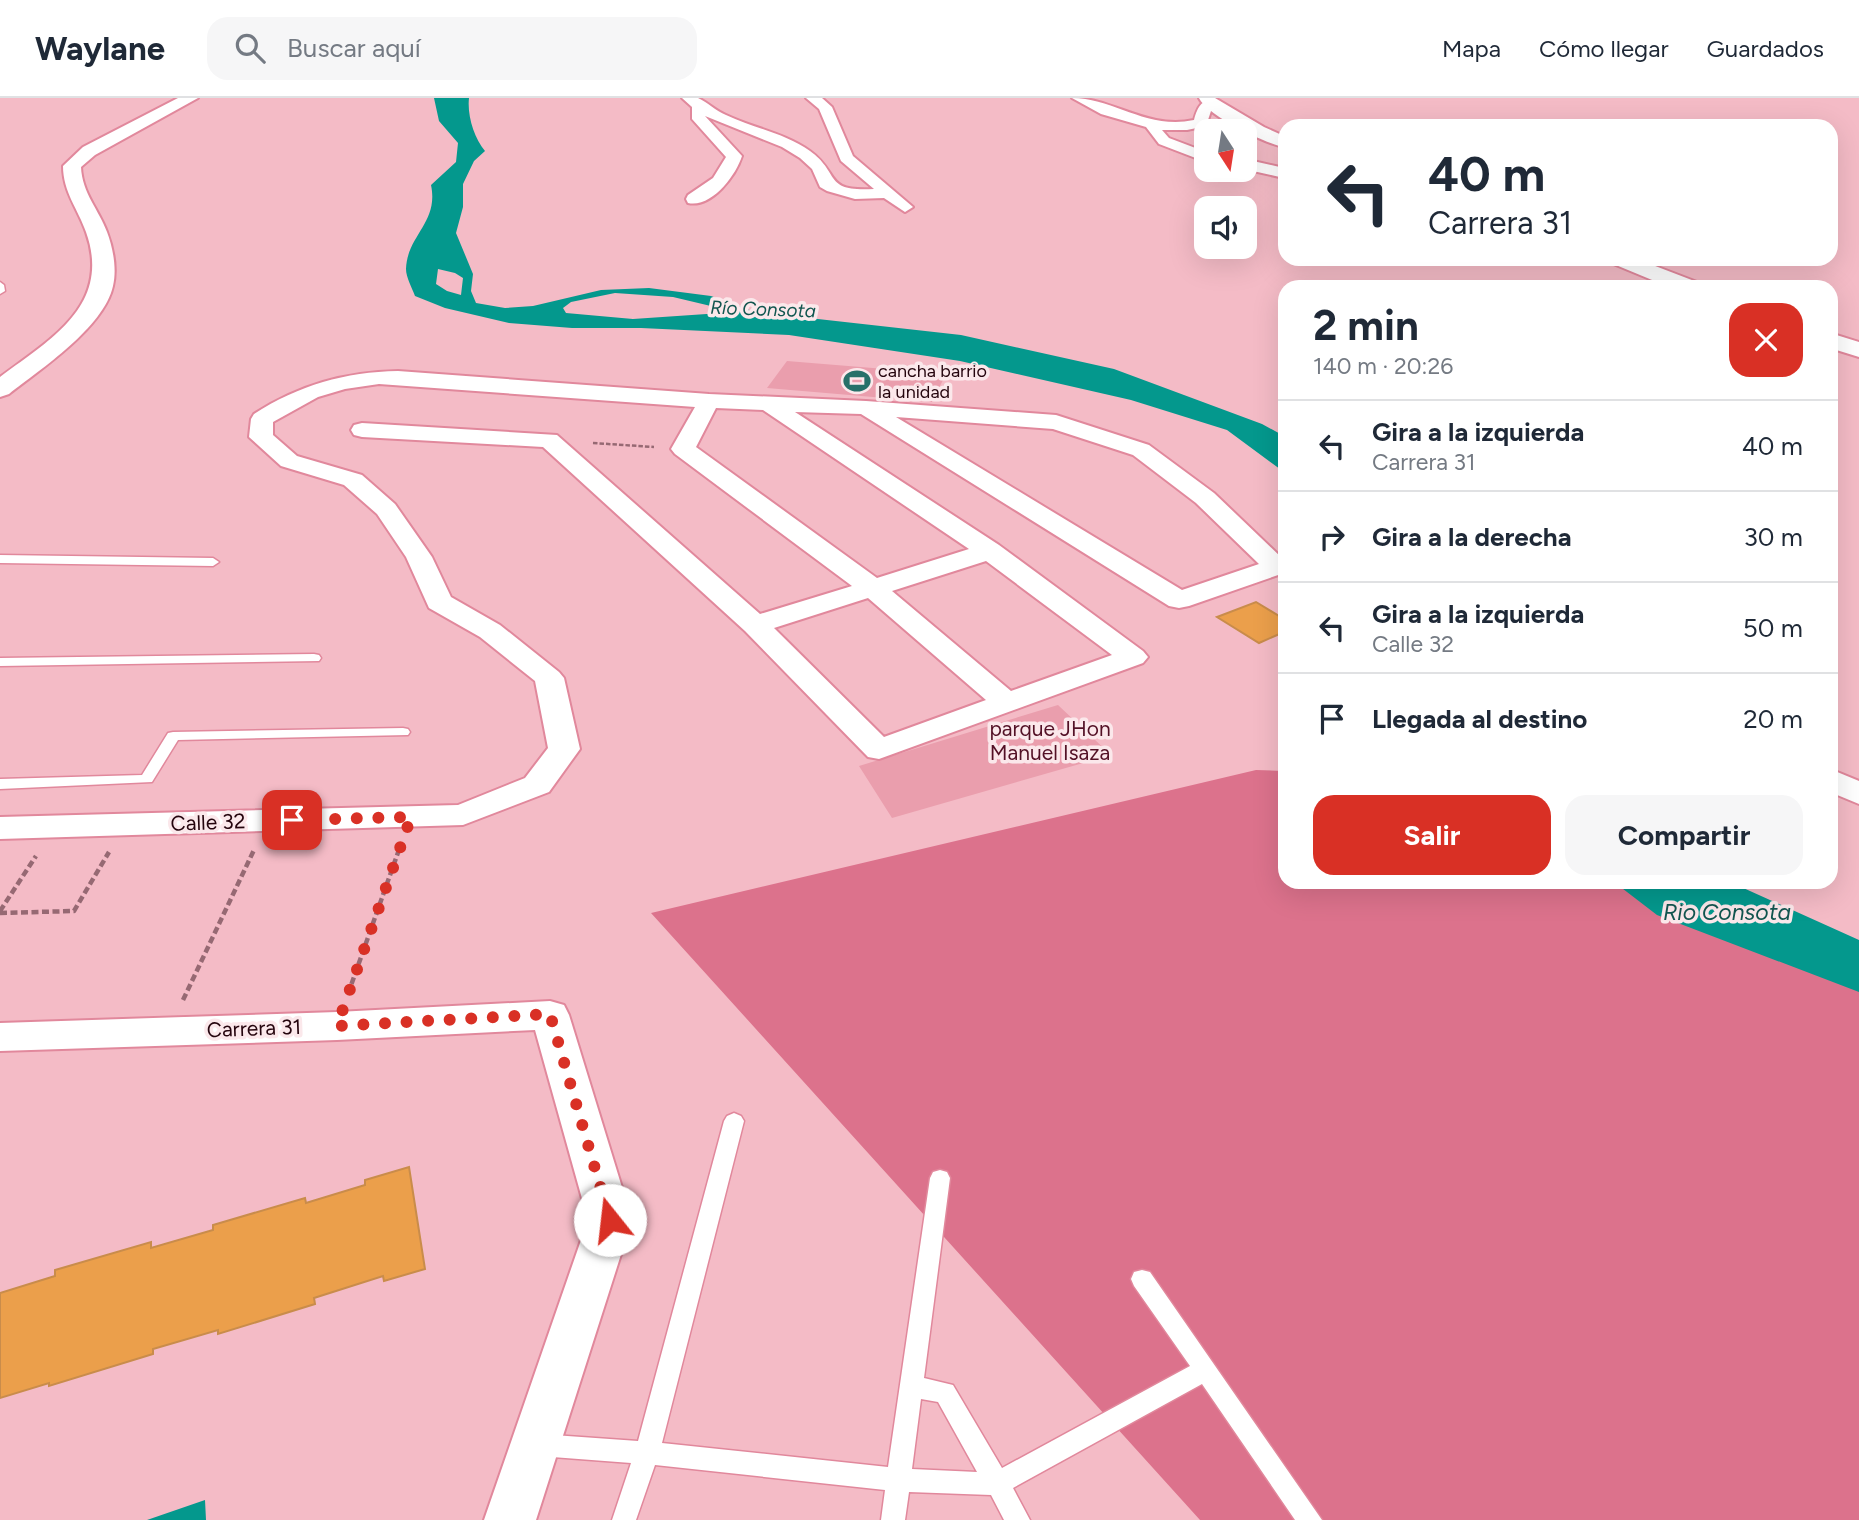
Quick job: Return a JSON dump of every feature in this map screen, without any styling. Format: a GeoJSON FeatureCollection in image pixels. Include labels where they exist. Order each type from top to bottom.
{"type":"FeatureCollection","features":[{"type":"Feature","properties":{"kind":"main road"},"geometry":{"type":"LineString","coordinates":[[0,388],[44,355],[82,318],[102,290],[104,270],[101,246],[71,179],[72,166],[89,151],[190,98]]}},
{"type":"Feature","properties":{"kind":"main road"},"geometry":{"type":"LineString","coordinates":[[1209,101],[1258,131],[1278,139]]}},
{"type":"Feature","properties":{"kind":"main road"},"geometry":{"type":"LineString","coordinates":[[1636,266],[1671,280]]}},
{"type":"Feature","properties":{"kind":"main road"},"geometry":{"type":"LineString","coordinates":[[1838,343],[1859,350]]}},
{"type":"Feature","properties":{"kind":"street"},"geometry":{"type":"LineString","coordinates":[[813,98],[825,107],[846,158],[905,207]]}},
{"type":"Feature","properties":{"kind":"street"},"geometry":{"type":"LineString","coordinates":[[1079,98],[1097,109],[1146,121],[1189,127],[1201,123],[1204,108],[1209,101]]}},
{"type":"Feature","properties":{"kind":"street"},"geometry":{"type":"LineString","coordinates":[[693,103],[805,154],[818,165],[826,184],[834,189],[865,195],[886,193]]}},
{"type":"Feature","properties":{"kind":"street"},"geometry":{"type":"LineString","coordinates":[[693,103],[697,116],[718,142],[734,156],[732,168],[719,182],[694,199]]}},
{"type":"Feature","properties":{"kind":"street"},"geometry":{"type":"LineString","coordinates":[[1146,121],[1164,141],[1194,152]]}},
{"type":"Feature","properties":{"kind":"street"},"geometry":{"type":"LineString","coordinates":[[1257,167],[1278,172]]}},
{"type":"Feature","properties":{"kind":"street","name":"Calle 32"},"geometry":{"type":"LineString","coordinates":[[0,828],[463,815],[537,785],[564,749],[549,678],[490,631],[439,602],[419,557],[386,509],[353,480],[289,461],[261,438],[262,419],[291,399],[361,377],[398,377],[709,401]]}},
{"type":"Feature","properties":{"kind":"street"},"geometry":{"type":"LineString","coordinates":[[1007,703],[873,588],[683,449],[709,401],[866,408],[1056,422],[1141,450],[1205,498],[1278,569]]}},
{"type":"Feature","properties":{"kind":"street"},"geometry":{"type":"LineString","coordinates":[[362,430],[550,440],[755,625],[879,750],[1133,657],[990,551],[769,404]]}},
{"type":"Feature","properties":{"kind":"street"},"geometry":{"type":"LineString","coordinates":[[866,408],[1178,600],[1278,573]]}},
{"type":"Feature","properties":{"kind":"street"},"geometry":{"type":"LineString","coordinates":[[755,625],[990,551]]}},
{"type":"Feature","properties":{"kind":"street"},"geometry":{"type":"LineString","coordinates":[[1838,783],[1859,794]]}},
{"type":"Feature","properties":{"kind":"street","name":"Carrera 31"},"geometry":{"type":"LineString","coordinates":[[0,1037],[337,1026],[550,1014],[610,1220],[537,1444]]}},
{"type":"Feature","properties":{"kind":"street"},"geometry":{"type":"LineString","coordinates":[[510,1520],[537,1444]]}},
{"type":"Feature","properties":{"kind":"lane"},"geometry":{"type":"LineString","coordinates":[[0,285],[0,291]]}},
{"type":"Feature","properties":{"kind":"lane"},"geometry":{"type":"LineString","coordinates":[[0,559],[213,562]]}},
{"type":"Feature","properties":{"kind":"lane"},"geometry":{"type":"LineString","coordinates":[[0,662],[314,658]]}},
{"type":"Feature","properties":{"kind":"lane"},"geometry":{"type":"LineString","coordinates":[[0,784],[147,779],[173,736],[403,732]]}},
{"type":"Feature","properties":{"kind":"lane"},"geometry":{"type":"LineString","coordinates":[[624,1520],[647,1452],[734,1121]]}},
{"type":"Feature","properties":{"kind":"lane"},"geometry":{"type":"LineString","coordinates":[[893,1520],[940,1178]]}},
{"type":"Feature","properties":{"kind":"lane"},"geometry":{"type":"LineString","coordinates":[[1142,1279],[1310,1520]]}},
{"type":"Feature","properties":{"kind":"lane"},"geometry":{"type":"LineString","coordinates":[[537,1444],[647,1452],[900,1480],[996,1484],[1205,1370]]}},
{"type":"Feature","properties":{"kind":"lane"},"geometry":{"type":"LineString","coordinates":[[912,1387],[946,1391],[1018,1520]]}},
{"type":"Feature","properties":{"kind":"path"},"geometry":{"type":"LineString","coordinates":[[550,440],[683,449]]}},
{"type":"Feature","properties":{"kind":"path"},"geometry":{"type":"LineString","coordinates":[[337,1026],[411,817]]}},
{"type":"Feature","properties":{"kind":"path"},"geometry":{"type":"LineString","coordinates":[[168,1031],[268,820]]}},
{"type":"Feature","properties":{"kind":"path"},"geometry":{"type":"LineString","coordinates":[[0,912],[74,911],[125,824]]}},
{"type":"Feature","properties":{"kind":"path"},"geometry":{"type":"LineString","coordinates":[[0,912],[55,826]]}},
{"type":"Feature","properties":{"kind":"green space","name":"cancha barrio la unidad"},"geometry":{"type":"Polygon","coordinates":[[[787,361],[946,374],[932,402],[767,388],[787,361]]]}},
{"type":"Feature","properties":{"kind":"green space","name":"parque JHon Manuel Isaza"},"geometry":{"type":"Polygon","coordinates":[[[1058,705],[1111,755],[892,818],[859,766],[1058,705]]]}},
{"type":"Feature","properties":{"kind":"shaded area"},"geometry":{"type":"Polygon","coordinates":[[[1256,770],[1278,771],[1278,889],[1662,889],[1859,984],[1859,1520],[1200,1520],[651,913],[1256,770]]]}},
{"type":"Feature","properties":{"kind":"water"},"geometry":{"type":"Polygon","coordinates":[[[434,98],[469,98],[472,126],[485,151],[474,161],[463,184],[463,207],[456,233],[473,274],[471,291],[476,303],[505,308],[533,306],[601,290],[649,288],[711,296],[755,312],[961,335],[1114,369],[1262,424],[1278,433],[1278,468],[1227,430],[1131,400],[960,361],[789,335],[641,328],[572,328],[509,323],[445,308],[415,296],[406,269],[411,247],[431,209],[431,185],[456,162],[458,143],[439,121],[434,98]],[[438,269],[436,284],[461,295],[463,278],[438,269]],[[615,293],[571,302],[563,308],[566,313],[633,319],[736,312],[673,297],[615,293]]]}},
{"type":"Feature","properties":{"kind":"water","name":"Rio Consota"},"geometry":{"type":"Polygon","coordinates":[[[1623,889],[1746,889],[1859,940],[1859,992],[1657,915],[1623,889]]]}},
{"type":"Feature","properties":{"kind":"water"},"geometry":{"type":"Polygon","coordinates":[[[205,1500],[206,1520],[147,1520],[205,1500]]]}},
{"type":"Feature","properties":{"kind":"building"},"geometry":{"type":"Polygon","coordinates":[[[1256,602],[1278,615],[1278,635],[1259,643],[1217,617],[1256,602]]]}},
{"type":"Feature","properties":{"kind":"building"},"geometry":{"type":"Polygon","coordinates":[[[409,1167],[425,1269],[384,1281],[383,1276],[314,1298],[315,1304],[218,1334],[218,1330],[153,1349],[153,1354],[0,1398],[0,1293],[55,1276],[55,1270],[151,1242],[151,1248],[213,1230],[213,1225],[305,1198],[306,1203],[365,1185],[365,1180],[409,1167]]]}},
{"type":"Feature","properties":{"kind":"place","name":"cancha barrio la unidad"},"geometry":{"type":"Point","coordinates":[857,381]}},
{"type":"Feature","properties":{"kind":"route"},"geometry":{"type":"LineString","coordinates":[[292,820],[411,817],[337,1026],[550,1014],[610,1220]]}},
{"type":"Feature","properties":{"kind":"water label","name":"Río Consota"},"geometry":{"type":"Point","coordinates":[763,309]}}]}
